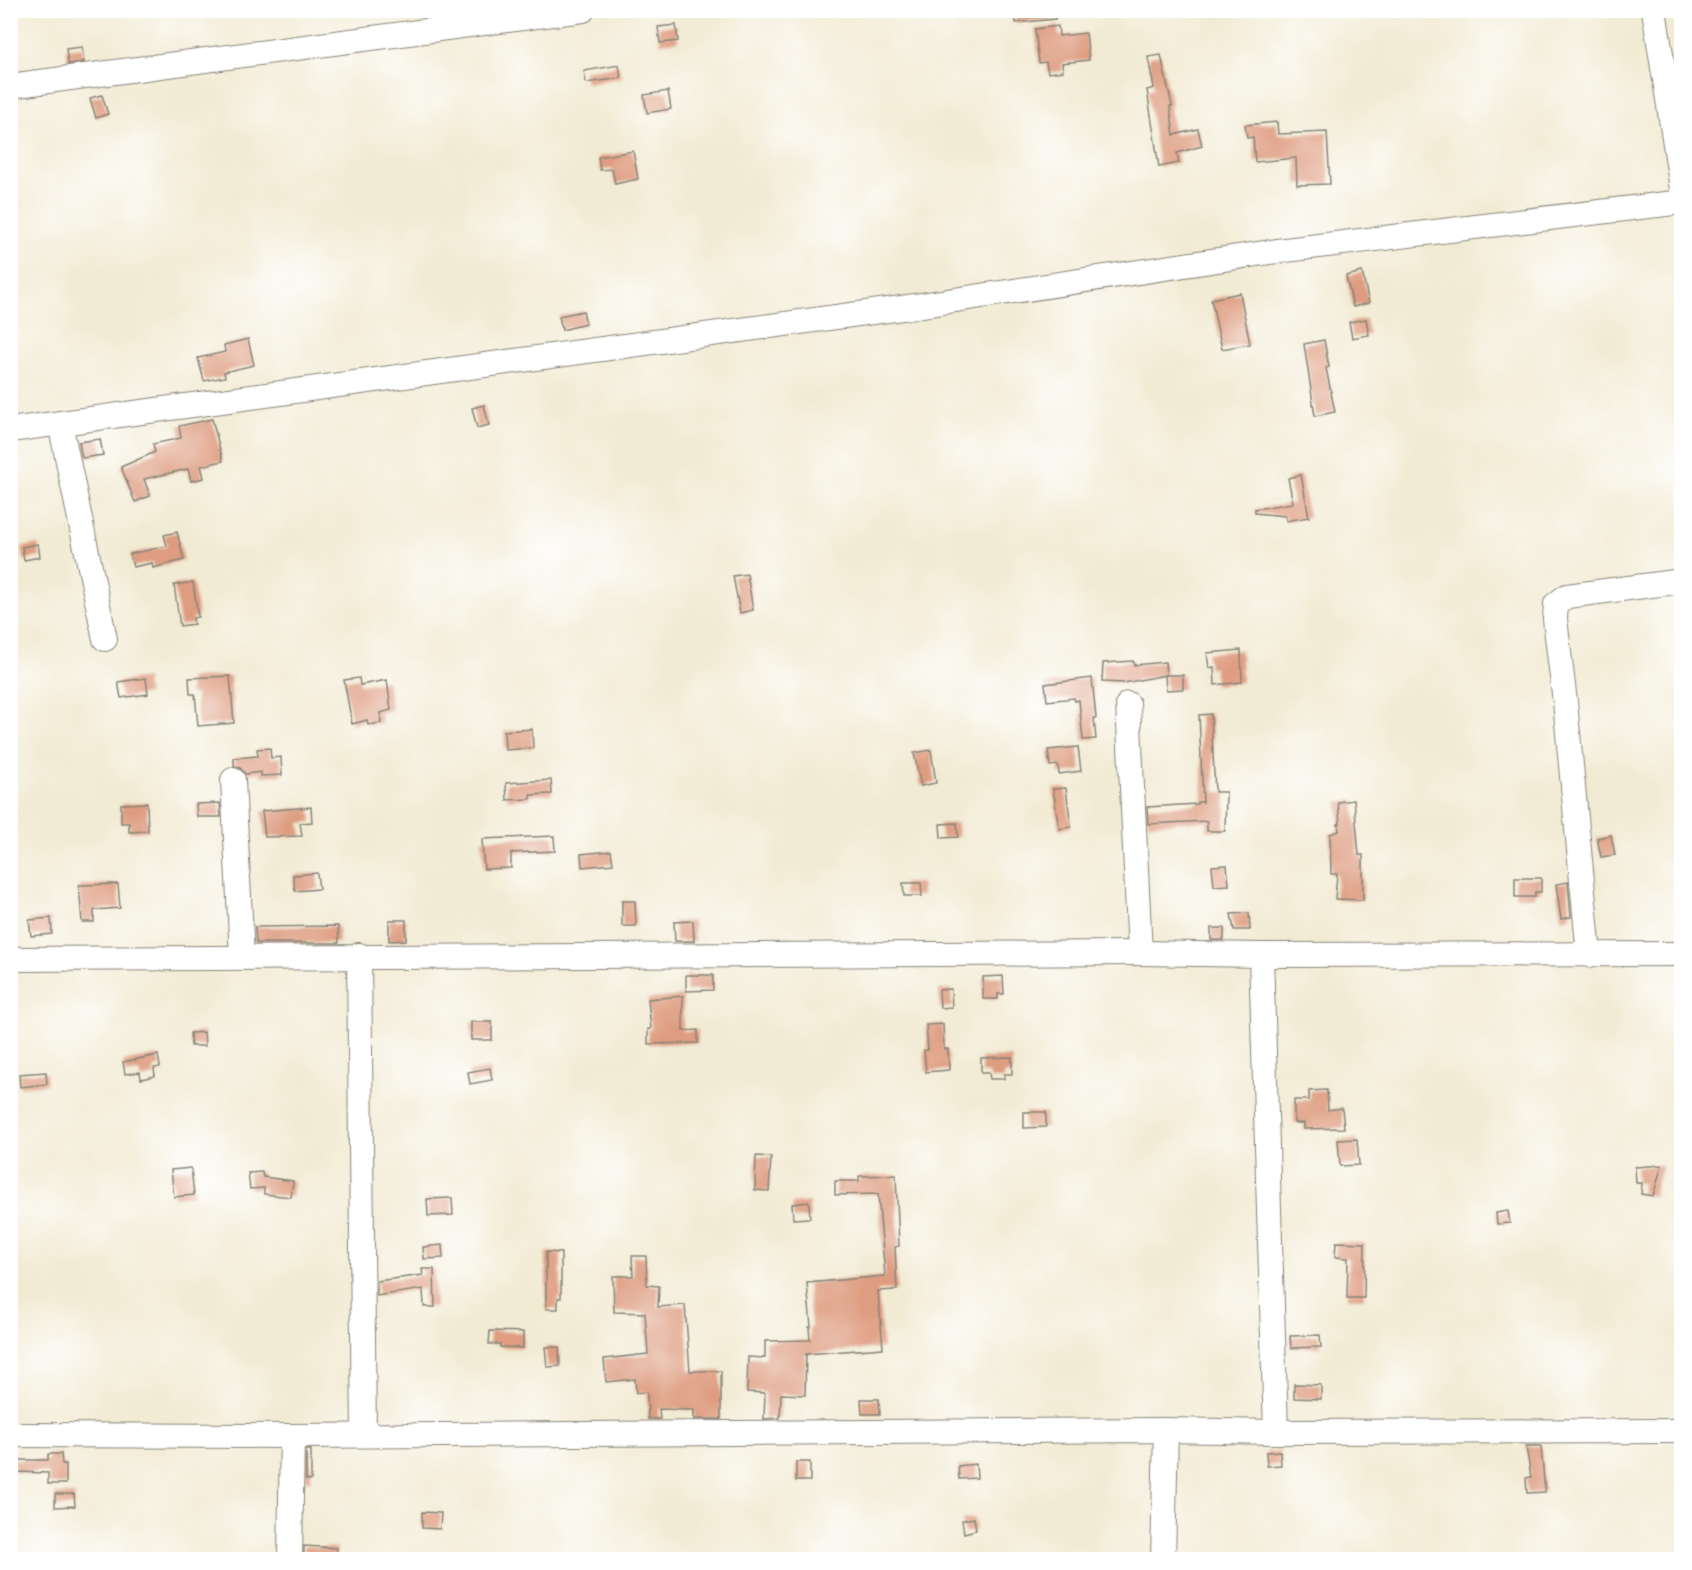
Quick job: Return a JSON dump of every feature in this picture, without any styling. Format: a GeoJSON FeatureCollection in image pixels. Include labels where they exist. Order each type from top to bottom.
{"type":"FeatureCollection","features":[{"type":"Feature","properties":{"kind":"street"},"geometry":{"type":"LineString","coordinates":[[10,86],[583,10]]}},
{"type":"Feature","properties":{"kind":"street"},"geometry":{"type":"LineString","coordinates":[[1654,10],[1682,189]]}},
{"type":"Feature","properties":{"kind":"street"},"geometry":{"type":"LineString","coordinates":[[10,429],[902,308],[1277,251],[1682,202]]}},
{"type":"Feature","properties":{"kind":"street"},"geometry":{"type":"LineString","coordinates":[[60,423],[105,639]]}},
{"type":"Feature","properties":{"kind":"street"},"geometry":{"type":"LineString","coordinates":[[1589,955],[1555,619],[1556,604],[1567,596],[1682,581]]}},
{"type":"Feature","properties":{"kind":"street"},"geometry":{"type":"LineString","coordinates":[[1128,704],[1140,953]]}},
{"type":"Feature","properties":{"kind":"street"},"geometry":{"type":"LineString","coordinates":[[233,780],[242,957]]}},
{"type":"Feature","properties":{"kind":"street"},"geometry":{"type":"LineString","coordinates":[[10,959],[359,955],[1682,954]]}},
{"type":"Feature","properties":{"kind":"street"},"geometry":{"type":"LineString","coordinates":[[359,955],[364,1434]]}},
{"type":"Feature","properties":{"kind":"street"},"geometry":{"type":"LineString","coordinates":[[1261,955],[1276,1432]]}},
{"type":"Feature","properties":{"kind":"street"},"geometry":{"type":"LineString","coordinates":[[1163,1560],[1166,1430]]}},
{"type":"Feature","properties":{"kind":"street"},"geometry":{"type":"LineString","coordinates":[[10,1435],[292,1436],[1166,1430],[1682,1431]]}},
{"type":"Feature","properties":{"kind":"street"},"geometry":{"type":"LineString","coordinates":[[290,1560],[292,1436]]}},
{"type":"Feature","properties":{"kind":"building"},"geometry":{"type":"Polygon","coordinates":[[[1015,10],[1055,10],[1055,19],[1016,23],[1015,10]]]}},
{"type":"Feature","properties":{"kind":"building"},"geometry":{"type":"Polygon","coordinates":[[[676,25],[678,41],[660,43],[658,27],[676,25]]]}},
{"type":"Feature","properties":{"kind":"building"},"geometry":{"type":"Polygon","coordinates":[[[1058,26],[1059,36],[1086,33],[1089,60],[1062,63],[1063,71],[1048,73],[1046,62],[1039,63],[1035,29],[1058,26]]]}},
{"type":"Feature","properties":{"kind":"building"},"geometry":{"type":"Polygon","coordinates":[[[82,47],[84,62],[68,64],[66,49],[82,47]]]}},
{"type":"Feature","properties":{"kind":"building"},"geometry":{"type":"Polygon","coordinates":[[[1161,55],[1172,106],[1170,106],[1174,135],[1198,129],[1202,146],[1177,153],[1179,163],[1159,167],[1147,90],[1154,88],[1148,57],[1161,55]]]}},
{"type":"Feature","properties":{"kind":"building"},"geometry":{"type":"Polygon","coordinates":[[[619,65],[621,78],[586,83],[584,71],[619,65]]]}},
{"type":"Feature","properties":{"kind":"building"},"geometry":{"type":"Polygon","coordinates":[[[668,91],[671,109],[647,113],[644,95],[668,91]]]}},
{"type":"Feature","properties":{"kind":"building"},"geometry":{"type":"Polygon","coordinates":[[[102,95],[108,114],[96,118],[90,98],[102,95]]]}},
{"type":"Feature","properties":{"kind":"building"},"geometry":{"type":"Polygon","coordinates":[[[1277,122],[1278,134],[1327,132],[1330,184],[1297,185],[1296,158],[1255,162],[1253,137],[1247,138],[1245,125],[1277,122]]]}},
{"type":"Feature","properties":{"kind":"building"},"geometry":{"type":"Polygon","coordinates":[[[633,151],[638,179],[615,184],[612,169],[600,170],[598,157],[633,151]]]}},
{"type":"Feature","properties":{"kind":"building"},"geometry":{"type":"Polygon","coordinates":[[[1362,272],[1369,303],[1353,307],[1346,276],[1362,272]]]}},
{"type":"Feature","properties":{"kind":"building"},"geometry":{"type":"Polygon","coordinates":[[[1240,293],[1250,344],[1222,349],[1211,299],[1240,293]]]}},
{"type":"Feature","properties":{"kind":"building"},"geometry":{"type":"Polygon","coordinates":[[[583,311],[586,324],[562,330],[559,316],[583,311]]]}},
{"type":"Feature","properties":{"kind":"building"},"geometry":{"type":"Polygon","coordinates":[[[1366,319],[1369,335],[1352,338],[1349,322],[1366,319]]]}},
{"type":"Feature","properties":{"kind":"building"},"geometry":{"type":"Polygon","coordinates":[[[248,339],[254,365],[224,372],[225,377],[204,381],[198,358],[225,352],[224,345],[248,339]]]}},
{"type":"Feature","properties":{"kind":"building"},"geometry":{"type":"Polygon","coordinates":[[[1324,340],[1329,367],[1326,368],[1335,412],[1315,416],[1304,344],[1324,340]]]}},
{"type":"Feature","properties":{"kind":"building"},"geometry":{"type":"Polygon","coordinates":[[[484,405],[489,425],[477,428],[472,408],[484,405]]]}},
{"type":"Feature","properties":{"kind":"building"},"geometry":{"type":"Polygon","coordinates":[[[212,419],[223,461],[201,466],[204,478],[191,481],[188,469],[144,479],[150,496],[135,502],[121,467],[155,452],[153,444],[181,438],[179,426],[212,419]]]}},
{"type":"Feature","properties":{"kind":"building"},"geometry":{"type":"Polygon","coordinates":[[[100,439],[103,455],[82,458],[79,442],[100,439]]]}},
{"type":"Feature","properties":{"kind":"building"},"geometry":{"type":"Polygon","coordinates":[[[1301,475],[1309,517],[1286,521],[1285,516],[1255,513],[1255,509],[1293,503],[1288,478],[1301,475]]]}},
{"type":"Feature","properties":{"kind":"building"},"geometry":{"type":"Polygon","coordinates":[[[177,532],[184,560],[153,568],[152,563],[133,567],[130,554],[167,546],[164,535],[177,532]]]}},
{"type":"Feature","properties":{"kind":"building"},"geometry":{"type":"Polygon","coordinates":[[[38,544],[40,557],[24,560],[22,547],[38,544]]]}},
{"type":"Feature","properties":{"kind":"building"},"geometry":{"type":"Polygon","coordinates":[[[747,574],[753,610],[740,613],[733,576],[747,574]]]}},
{"type":"Feature","properties":{"kind":"building"},"geometry":{"type":"Polygon","coordinates":[[[193,582],[198,617],[193,618],[194,624],[180,626],[174,585],[193,582]]]}},
{"type":"Feature","properties":{"kind":"building"},"geometry":{"type":"Polygon","coordinates":[[[1241,650],[1242,682],[1215,685],[1214,667],[1209,668],[1207,653],[1241,650]]]}},
{"type":"Feature","properties":{"kind":"building"},"geometry":{"type":"Polygon","coordinates":[[[1133,661],[1134,665],[1165,662],[1166,675],[1124,683],[1102,682],[1103,663],[1133,661]]]}},
{"type":"Feature","properties":{"kind":"building"},"geometry":{"type":"Polygon","coordinates":[[[1165,675],[1183,675],[1183,689],[1166,690],[1165,675]]]}},
{"type":"Feature","properties":{"kind":"building"},"geometry":{"type":"Polygon","coordinates":[[[230,676],[234,723],[198,726],[195,694],[190,694],[189,678],[230,676]]]}},
{"type":"Feature","properties":{"kind":"building"},"geometry":{"type":"Polygon","coordinates":[[[146,678],[148,694],[121,698],[118,682],[146,678]]]}},
{"type":"Feature","properties":{"kind":"building"},"geometry":{"type":"Polygon","coordinates":[[[359,678],[360,685],[387,680],[391,710],[380,713],[381,723],[368,725],[367,720],[352,724],[344,680],[359,678]]]}},
{"type":"Feature","properties":{"kind":"building"},"geometry":{"type":"Polygon","coordinates":[[[1092,678],[1096,739],[1083,740],[1079,700],[1075,701],[1074,698],[1047,701],[1045,684],[1092,678]]]}},
{"type":"Feature","properties":{"kind":"building"},"geometry":{"type":"Polygon","coordinates":[[[1211,714],[1215,792],[1226,792],[1225,831],[1207,831],[1207,821],[1148,824],[1147,807],[1203,802],[1199,715],[1211,714]]]}},
{"type":"Feature","properties":{"kind":"building"},"geometry":{"type":"Polygon","coordinates":[[[532,729],[533,748],[505,750],[504,731],[532,729]]]}},
{"type":"Feature","properties":{"kind":"building"},"geometry":{"type":"Polygon","coordinates":[[[1078,747],[1081,771],[1059,774],[1058,765],[1050,766],[1048,750],[1078,747]]]}},
{"type":"Feature","properties":{"kind":"building"},"geometry":{"type":"Polygon","coordinates":[[[270,748],[271,758],[281,757],[282,775],[261,776],[261,772],[245,774],[240,768],[234,766],[234,758],[258,756],[257,749],[270,748]]]}},
{"type":"Feature","properties":{"kind":"building"},"geometry":{"type":"Polygon","coordinates":[[[931,750],[936,783],[921,786],[914,753],[931,750]]]}},
{"type":"Feature","properties":{"kind":"building"},"geometry":{"type":"Polygon","coordinates":[[[551,780],[552,794],[530,795],[530,799],[507,800],[506,783],[551,780]]]}},
{"type":"Feature","properties":{"kind":"building"},"geometry":{"type":"Polygon","coordinates":[[[1066,788],[1071,827],[1059,829],[1053,789],[1066,788]]]}},
{"type":"Feature","properties":{"kind":"building"},"geometry":{"type":"Polygon","coordinates":[[[1354,800],[1359,855],[1363,855],[1363,900],[1335,899],[1337,874],[1331,874],[1330,834],[1339,831],[1338,802],[1354,800]]]}},
{"type":"Feature","properties":{"kind":"building"},"geometry":{"type":"Polygon","coordinates":[[[147,803],[148,831],[129,832],[129,823],[121,823],[121,804],[147,803]]]}},
{"type":"Feature","properties":{"kind":"building"},"geometry":{"type":"Polygon","coordinates":[[[220,803],[221,817],[197,817],[196,804],[220,803]]]}},
{"type":"Feature","properties":{"kind":"building"},"geometry":{"type":"Polygon","coordinates":[[[311,807],[312,822],[300,823],[302,836],[265,837],[262,811],[311,807]]]}},
{"type":"Feature","properties":{"kind":"building"},"geometry":{"type":"Polygon","coordinates":[[[957,823],[958,837],[941,838],[940,824],[957,823]]]}},
{"type":"Feature","properties":{"kind":"building"},"geometry":{"type":"Polygon","coordinates":[[[1611,835],[1615,855],[1601,857],[1597,838],[1611,835]]]}},
{"type":"Feature","properties":{"kind":"building"},"geometry":{"type":"Polygon","coordinates":[[[554,836],[555,851],[511,853],[511,868],[484,869],[482,839],[554,836]]]}},
{"type":"Feature","properties":{"kind":"building"},"geometry":{"type":"Polygon","coordinates":[[[611,851],[613,864],[582,867],[581,854],[611,851]]]}},
{"type":"Feature","properties":{"kind":"building"},"geometry":{"type":"Polygon","coordinates":[[[1227,865],[1229,885],[1214,886],[1212,866],[1227,865]]]}},
{"type":"Feature","properties":{"kind":"building"},"geometry":{"type":"Polygon","coordinates":[[[317,873],[319,889],[295,891],[293,875],[317,873]]]}},
{"type":"Feature","properties":{"kind":"building"},"geometry":{"type":"Polygon","coordinates":[[[1515,878],[1541,878],[1541,892],[1535,892],[1535,897],[1515,897],[1515,878]]]}},
{"type":"Feature","properties":{"kind":"building"},"geometry":{"type":"Polygon","coordinates":[[[1568,882],[1571,917],[1561,919],[1556,884],[1568,882]]]}},
{"type":"Feature","properties":{"kind":"building"},"geometry":{"type":"Polygon","coordinates":[[[903,883],[921,883],[922,896],[904,896],[903,883]]]}},
{"type":"Feature","properties":{"kind":"building"},"geometry":{"type":"Polygon","coordinates":[[[118,884],[120,908],[94,910],[94,922],[82,922],[79,885],[118,884]]]}},
{"type":"Feature","properties":{"kind":"building"},"geometry":{"type":"Polygon","coordinates":[[[622,901],[635,901],[636,926],[622,926],[622,901]]]}},
{"type":"Feature","properties":{"kind":"building"},"geometry":{"type":"Polygon","coordinates":[[[1249,913],[1250,930],[1234,930],[1231,914],[1249,913]]]}},
{"type":"Feature","properties":{"kind":"building"},"geometry":{"type":"Polygon","coordinates":[[[51,918],[52,934],[31,936],[29,920],[51,918]]]}},
{"type":"Feature","properties":{"kind":"building"},"geometry":{"type":"Polygon","coordinates":[[[389,920],[406,920],[406,940],[389,941],[389,920]]]}},
{"type":"Feature","properties":{"kind":"building"},"geometry":{"type":"Polygon","coordinates":[[[693,921],[694,941],[675,941],[674,922],[693,921]]]}},
{"type":"Feature","properties":{"kind":"building"},"geometry":{"type":"Polygon","coordinates":[[[338,926],[339,943],[256,943],[255,927],[338,926]]]}},
{"type":"Feature","properties":{"kind":"building"},"geometry":{"type":"Polygon","coordinates":[[[1211,928],[1224,928],[1224,940],[1211,940],[1211,928]]]}},
{"type":"Feature","properties":{"kind":"building"},"geometry":{"type":"Polygon","coordinates":[[[686,975],[713,975],[713,990],[686,991],[686,975]]]}},
{"type":"Feature","properties":{"kind":"building"},"geometry":{"type":"Polygon","coordinates":[[[1003,976],[1004,994],[998,994],[998,999],[983,999],[983,977],[1003,976]]]}},
{"type":"Feature","properties":{"kind":"building"},"geometry":{"type":"Polygon","coordinates":[[[951,989],[952,1007],[940,1008],[939,990],[951,989]]]}},
{"type":"Feature","properties":{"kind":"building"},"geometry":{"type":"Polygon","coordinates":[[[683,996],[683,1031],[698,1030],[698,1043],[648,1044],[648,1029],[651,1029],[648,999],[683,996]]]}},
{"type":"Feature","properties":{"kind":"building"},"geometry":{"type":"Polygon","coordinates":[[[471,1022],[492,1022],[492,1040],[471,1040],[471,1022]]]}},
{"type":"Feature","properties":{"kind":"building"},"geometry":{"type":"Polygon","coordinates":[[[943,1024],[944,1049],[948,1049],[949,1070],[926,1072],[924,1050],[928,1050],[926,1025],[943,1024]]]}},
{"type":"Feature","properties":{"kind":"building"},"geometry":{"type":"Polygon","coordinates":[[[204,1032],[205,1046],[191,1046],[190,1033],[204,1032]]]}},
{"type":"Feature","properties":{"kind":"building"},"geometry":{"type":"Polygon","coordinates":[[[158,1055],[160,1067],[154,1068],[155,1076],[141,1079],[140,1072],[125,1074],[123,1062],[158,1055]]]}},
{"type":"Feature","properties":{"kind":"building"},"geometry":{"type":"Polygon","coordinates":[[[1012,1057],[1012,1074],[1004,1074],[1004,1079],[990,1079],[989,1073],[981,1073],[981,1058],[1012,1057]]]}},
{"type":"Feature","properties":{"kind":"building"},"geometry":{"type":"Polygon","coordinates":[[[490,1068],[492,1080],[470,1084],[468,1072],[490,1068]]]}},
{"type":"Feature","properties":{"kind":"building"},"geometry":{"type":"Polygon","coordinates":[[[46,1072],[47,1084],[20,1087],[19,1074],[46,1072]]]}},
{"type":"Feature","properties":{"kind":"building"},"geometry":{"type":"Polygon","coordinates":[[[1327,1090],[1328,1110],[1342,1108],[1344,1128],[1304,1129],[1304,1123],[1294,1123],[1294,1100],[1309,1100],[1309,1091],[1327,1090]]]}},
{"type":"Feature","properties":{"kind":"building"},"geometry":{"type":"Polygon","coordinates":[[[1024,1112],[1046,1112],[1046,1127],[1024,1128],[1024,1112]]]}},
{"type":"Feature","properties":{"kind":"building"},"geometry":{"type":"Polygon","coordinates":[[[1357,1139],[1359,1165],[1340,1166],[1338,1140],[1357,1139]]]}},
{"type":"Feature","properties":{"kind":"building"},"geometry":{"type":"Polygon","coordinates":[[[756,1156],[771,1157],[769,1191],[755,1190],[756,1156]]]}},
{"type":"Feature","properties":{"kind":"building"},"geometry":{"type":"Polygon","coordinates":[[[1662,1165],[1653,1196],[1641,1194],[1642,1183],[1636,1183],[1635,1167],[1662,1165]]]}},
{"type":"Feature","properties":{"kind":"building"},"geometry":{"type":"Polygon","coordinates":[[[191,1168],[194,1195],[174,1197],[171,1170],[191,1168]]]}},
{"type":"Feature","properties":{"kind":"building"},"geometry":{"type":"Polygon","coordinates":[[[262,1172],[263,1177],[293,1181],[291,1197],[264,1194],[264,1188],[250,1189],[248,1173],[262,1172]]]}},
{"type":"Feature","properties":{"kind":"building"},"geometry":{"type":"Polygon","coordinates":[[[896,1175],[899,1246],[895,1247],[897,1290],[878,1291],[883,1348],[806,1354],[805,1395],[781,1394],[780,1418],[764,1419],[765,1393],[747,1392],[748,1357],[765,1358],[765,1341],[810,1340],[807,1283],[885,1276],[878,1194],[835,1195],[835,1181],[859,1181],[859,1176],[896,1175]]]}},
{"type":"Feature","properties":{"kind":"building"},"geometry":{"type":"Polygon","coordinates":[[[452,1198],[453,1215],[428,1216],[427,1199],[452,1198]]]}},
{"type":"Feature","properties":{"kind":"building"},"geometry":{"type":"Polygon","coordinates":[[[809,1202],[810,1218],[793,1219],[792,1204],[809,1202]]]}},
{"type":"Feature","properties":{"kind":"building"},"geometry":{"type":"Polygon","coordinates":[[[1508,1211],[1510,1223],[1497,1224],[1496,1213],[1508,1211]]]}},
{"type":"Feature","properties":{"kind":"building"},"geometry":{"type":"Polygon","coordinates":[[[1336,1242],[1365,1243],[1364,1298],[1347,1298],[1348,1258],[1335,1257],[1336,1242]]]}},
{"type":"Feature","properties":{"kind":"building"},"geometry":{"type":"Polygon","coordinates":[[[442,1245],[443,1258],[424,1259],[423,1247],[442,1245]]]}},
{"type":"Feature","properties":{"kind":"building"},"geometry":{"type":"Polygon","coordinates":[[[546,1252],[561,1253],[561,1298],[558,1298],[558,1309],[546,1309],[546,1252]]]}},
{"type":"Feature","properties":{"kind":"building"},"geometry":{"type":"Polygon","coordinates":[[[632,1256],[646,1256],[647,1285],[659,1286],[658,1307],[685,1305],[690,1371],[721,1371],[721,1419],[694,1419],[694,1410],[659,1409],[660,1419],[648,1419],[647,1392],[636,1393],[635,1379],[606,1382],[604,1359],[648,1354],[645,1313],[614,1312],[613,1276],[633,1276],[632,1256]]]}},
{"type":"Feature","properties":{"kind":"building"},"geometry":{"type":"Polygon","coordinates":[[[422,1269],[434,1269],[435,1307],[424,1307],[423,1289],[377,1296],[377,1281],[423,1275],[422,1269]]]}},
{"type":"Feature","properties":{"kind":"building"},"geometry":{"type":"Polygon","coordinates":[[[490,1331],[523,1332],[523,1348],[489,1344],[490,1331]]]}},
{"type":"Feature","properties":{"kind":"building"},"geometry":{"type":"Polygon","coordinates":[[[1320,1335],[1321,1347],[1291,1348],[1290,1336],[1320,1335]]]}},
{"type":"Feature","properties":{"kind":"building"},"geometry":{"type":"Polygon","coordinates":[[[545,1347],[559,1347],[560,1366],[547,1367],[545,1347]]]}},
{"type":"Feature","properties":{"kind":"building"},"geometry":{"type":"Polygon","coordinates":[[[1294,1384],[1321,1385],[1321,1399],[1294,1398],[1294,1384]]]}},
{"type":"Feature","properties":{"kind":"building"},"geometry":{"type":"Polygon","coordinates":[[[861,1399],[879,1399],[880,1414],[862,1414],[861,1399]]]}},
{"type":"Feature","properties":{"kind":"building"},"geometry":{"type":"Polygon","coordinates":[[[1526,1446],[1541,1446],[1545,1492],[1527,1493],[1526,1478],[1531,1477],[1526,1446]]]}},
{"type":"Feature","properties":{"kind":"building"},"geometry":{"type":"Polygon","coordinates":[[[306,1450],[311,1450],[311,1480],[306,1480],[306,1450]]]}},
{"type":"Feature","properties":{"kind":"building"},"geometry":{"type":"Polygon","coordinates":[[[1280,1451],[1281,1465],[1267,1466],[1266,1452],[1280,1451]]]}},
{"type":"Feature","properties":{"kind":"building"},"geometry":{"type":"Polygon","coordinates":[[[48,1454],[61,1454],[62,1464],[66,1464],[66,1484],[48,1484],[48,1473],[14,1472],[14,1460],[48,1460],[48,1454]]]}},
{"type":"Feature","properties":{"kind":"building"},"geometry":{"type":"Polygon","coordinates":[[[796,1462],[810,1462],[810,1481],[796,1481],[796,1462]]]}},
{"type":"Feature","properties":{"kind":"building"},"geometry":{"type":"Polygon","coordinates":[[[976,1464],[977,1478],[959,1479],[958,1466],[976,1464]]]}},
{"type":"Feature","properties":{"kind":"building"},"geometry":{"type":"Polygon","coordinates":[[[55,1494],[74,1494],[75,1506],[55,1507],[55,1494]]]}},
{"type":"Feature","properties":{"kind":"building"},"geometry":{"type":"Polygon","coordinates":[[[422,1512],[441,1513],[440,1529],[422,1528],[422,1512]]]}},
{"type":"Feature","properties":{"kind":"building"},"geometry":{"type":"Polygon","coordinates":[[[974,1518],[976,1530],[964,1533],[962,1520],[974,1518]]]}},
{"type":"Feature","properties":{"kind":"building"},"geometry":{"type":"Polygon","coordinates":[[[304,1546],[337,1548],[336,1560],[304,1560],[304,1546]]]}}]}
